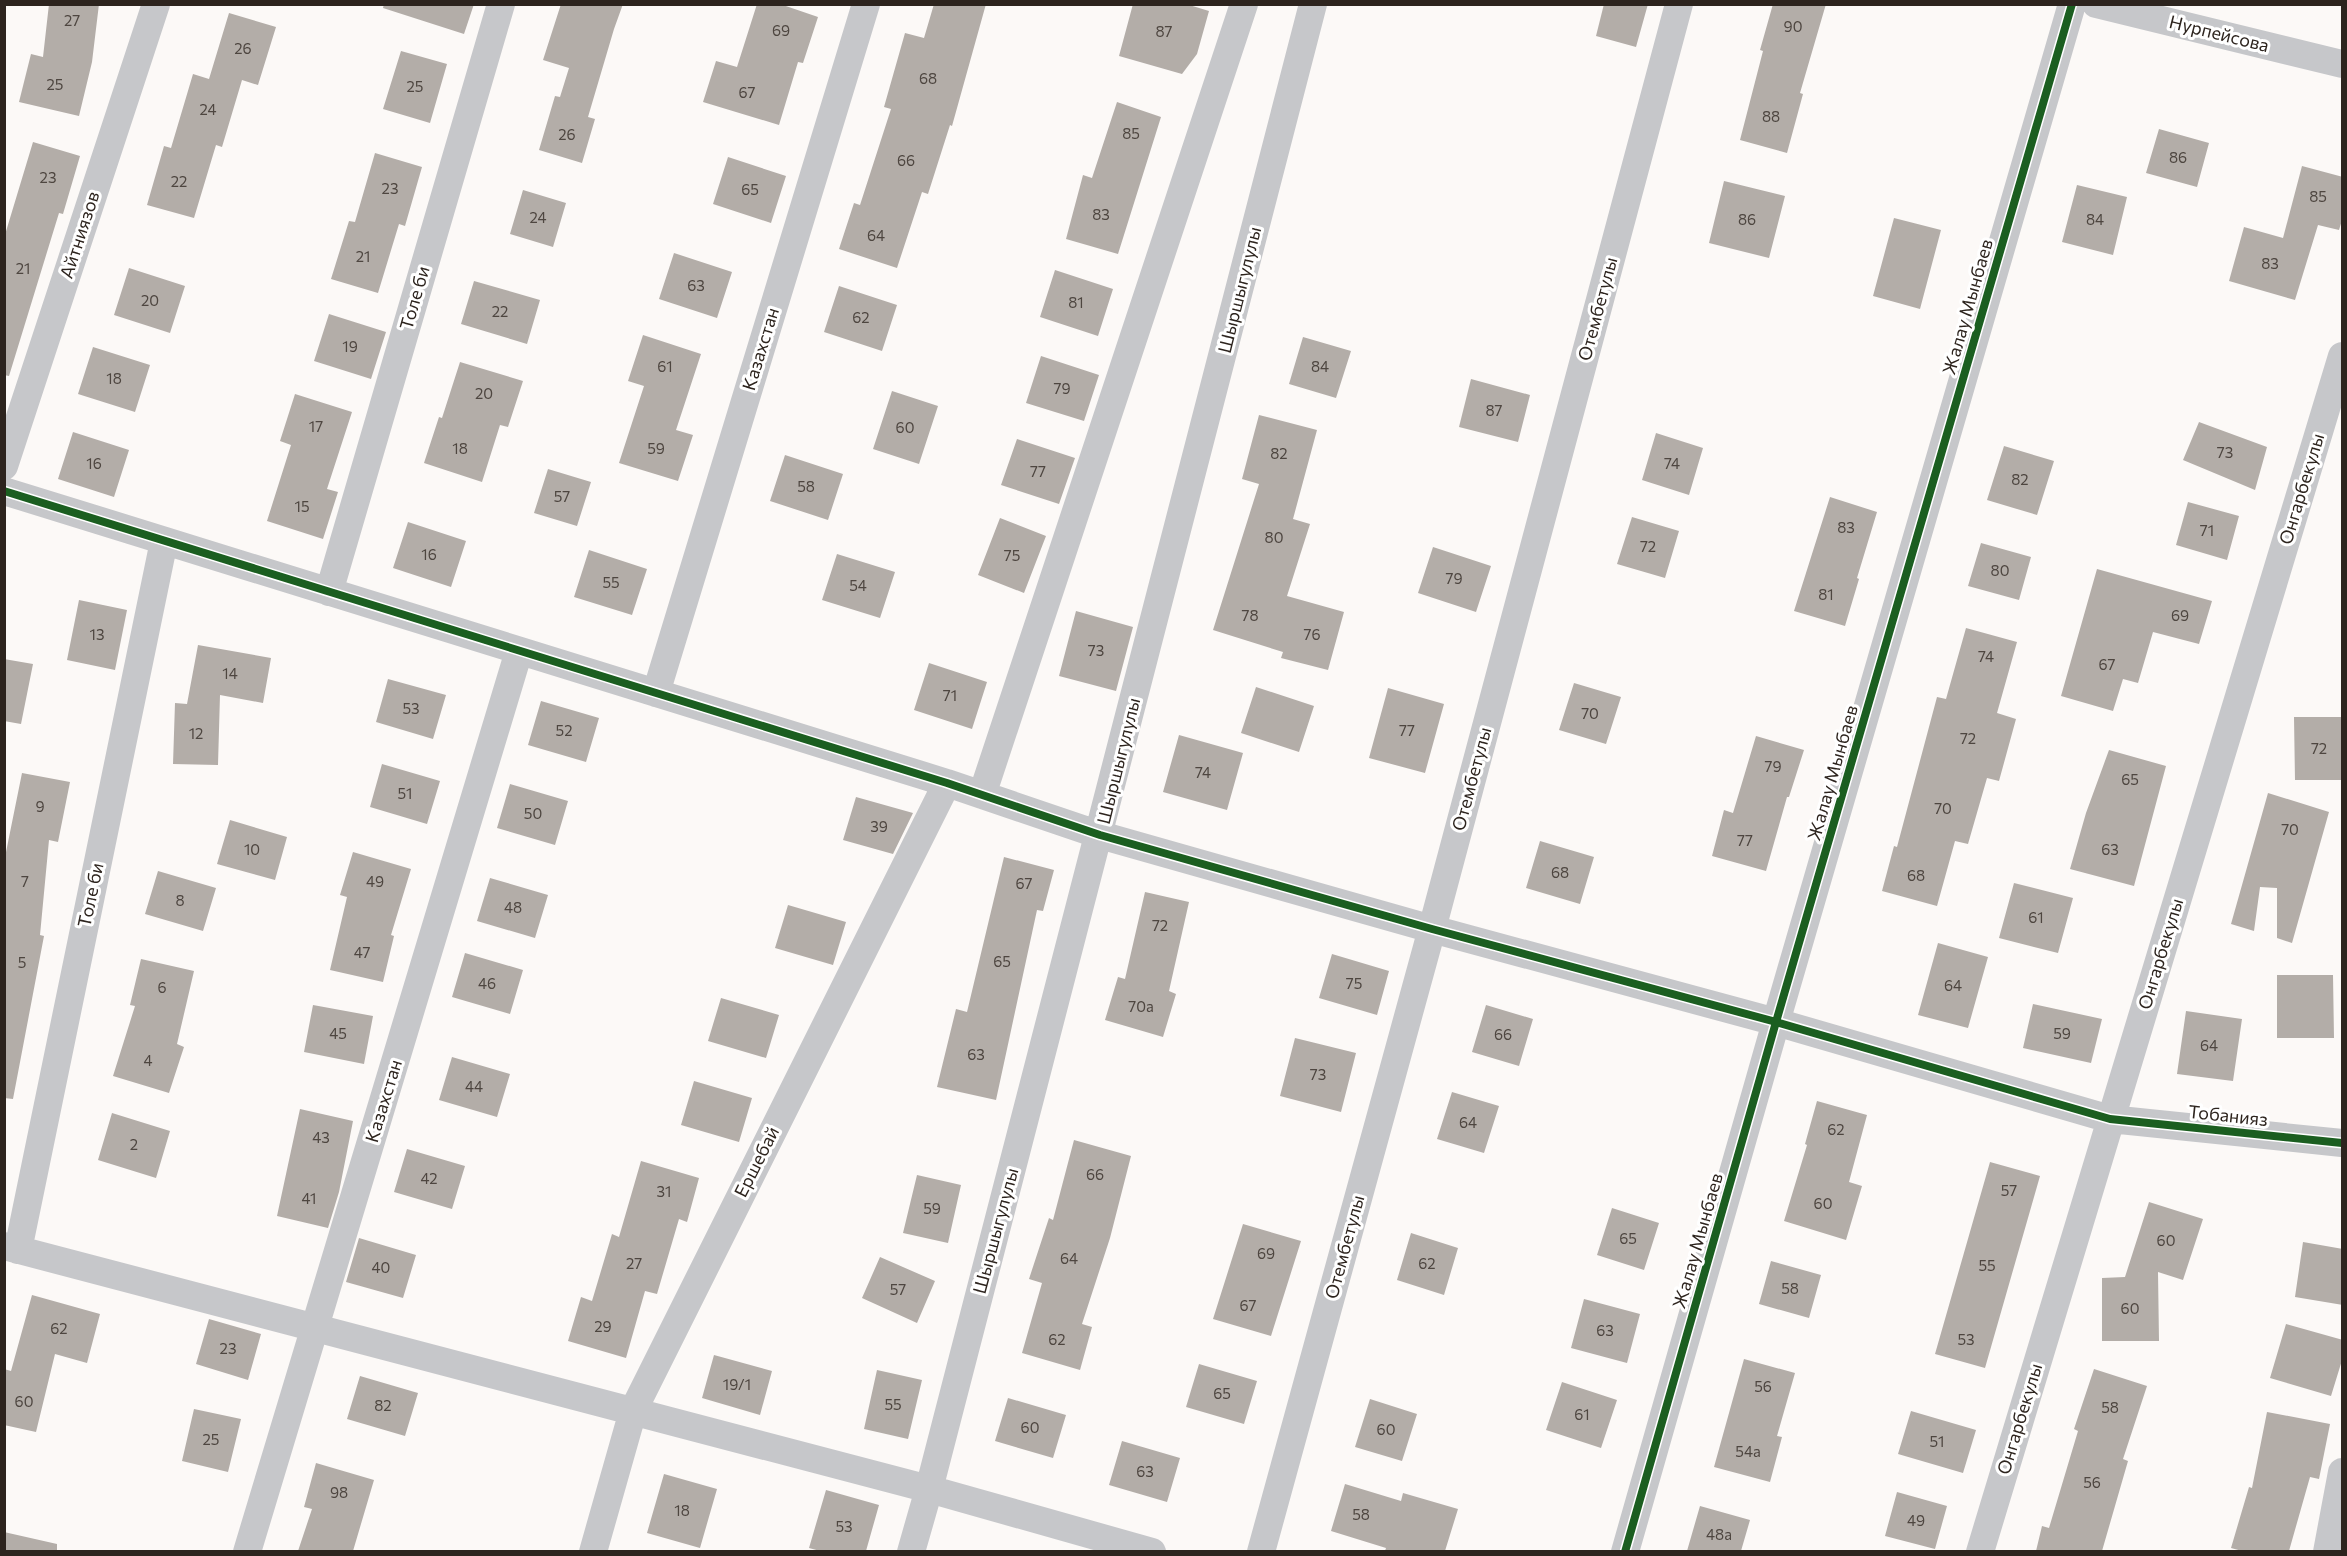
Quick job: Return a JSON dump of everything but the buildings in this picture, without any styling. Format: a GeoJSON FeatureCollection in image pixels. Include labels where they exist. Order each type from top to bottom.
{"type":"FeatureCollection","features":[{"type":"Feature","properties":{"kind":"street","name":"Айтниязов"},"geometry":{"type":"LineString","coordinates":[[4,466],[156,4]]}},
{"type":"Feature","properties":{"kind":"street","name":"Толе би"},"geometry":{"type":"LineString","coordinates":[[329,592],[501,4]]}},
{"type":"Feature","properties":{"kind":"street","name":"Казахстан"},"geometry":{"type":"LineString","coordinates":[[656,693],[866,4]]}},
{"type":"Feature","properties":{"kind":"street"},"geometry":{"type":"LineString","coordinates":[[982,795],[1244,4]]}},
{"type":"Feature","properties":{"kind":"street","name":"Шыршыгулулы"},"geometry":{"type":"LineString","coordinates":[[911,1551],[1100,835],[1313,4]]}},
{"type":"Feature","properties":{"kind":"street","name":"Отембетулы"},"geometry":{"type":"LineString","coordinates":[[1261,1551],[1432,929],[1679,4]]}},
{"type":"Feature","properties":{"kind":"street","name":"Жалау Мынбаев"},"geometry":{"type":"LineString","coordinates":[[1625,1551],[2072,4]]}},
{"type":"Feature","properties":{"kind":"street","name":"Нурпейсова"},"geometry":{"type":"LineString","coordinates":[[2096,4],[2343,64]]}},
{"type":"Feature","properties":{"kind":"street","name":"Онгарбекулы"},"geometry":{"type":"LineString","coordinates":[[1980,1551],[2343,356]]}},
{"type":"Feature","properties":{"kind":"street","name":"Тобанияз"},"geometry":{"type":"LineString","coordinates":[[4,491],[947,783],[1100,835],[1432,929],[1776,1022],[2110,1119],[2343,1143]]}},
{"type":"Feature","properties":{"kind":"street","name":"Толе би"},"geometry":{"type":"LineString","coordinates":[[11,1248],[164,541]]}},
{"type":"Feature","properties":{"kind":"street","name":"Казахстан"},"geometry":{"type":"LineString","coordinates":[[247,1551],[519,651]]}},
{"type":"Feature","properties":{"kind":"street","name":"Ершебай"},"geometry":{"type":"LineString","coordinates":[[593,1551],[633,1411],[947,783]]}},
{"type":"Feature","properties":{"kind":"street"},"geometry":{"type":"LineString","coordinates":[[11,1248],[929,1489],[1152,1551]]}},
{"type":"Feature","properties":{"kind":"street"},"geometry":{"type":"LineString","coordinates":[[2326,1551],[2343,1472]]}},
{"type":"Feature","properties":{"kind":"cycle path"},"geometry":{"type":"LineString","coordinates":[[1625,1552],[1776,1022],[2072,4]]}},
{"type":"Feature","properties":{"kind":"cycle path"},"geometry":{"type":"LineString","coordinates":[[4,491],[947,783],[1100,835],[1432,929],[1776,1022],[2110,1119],[2342,1143]]}}]}
